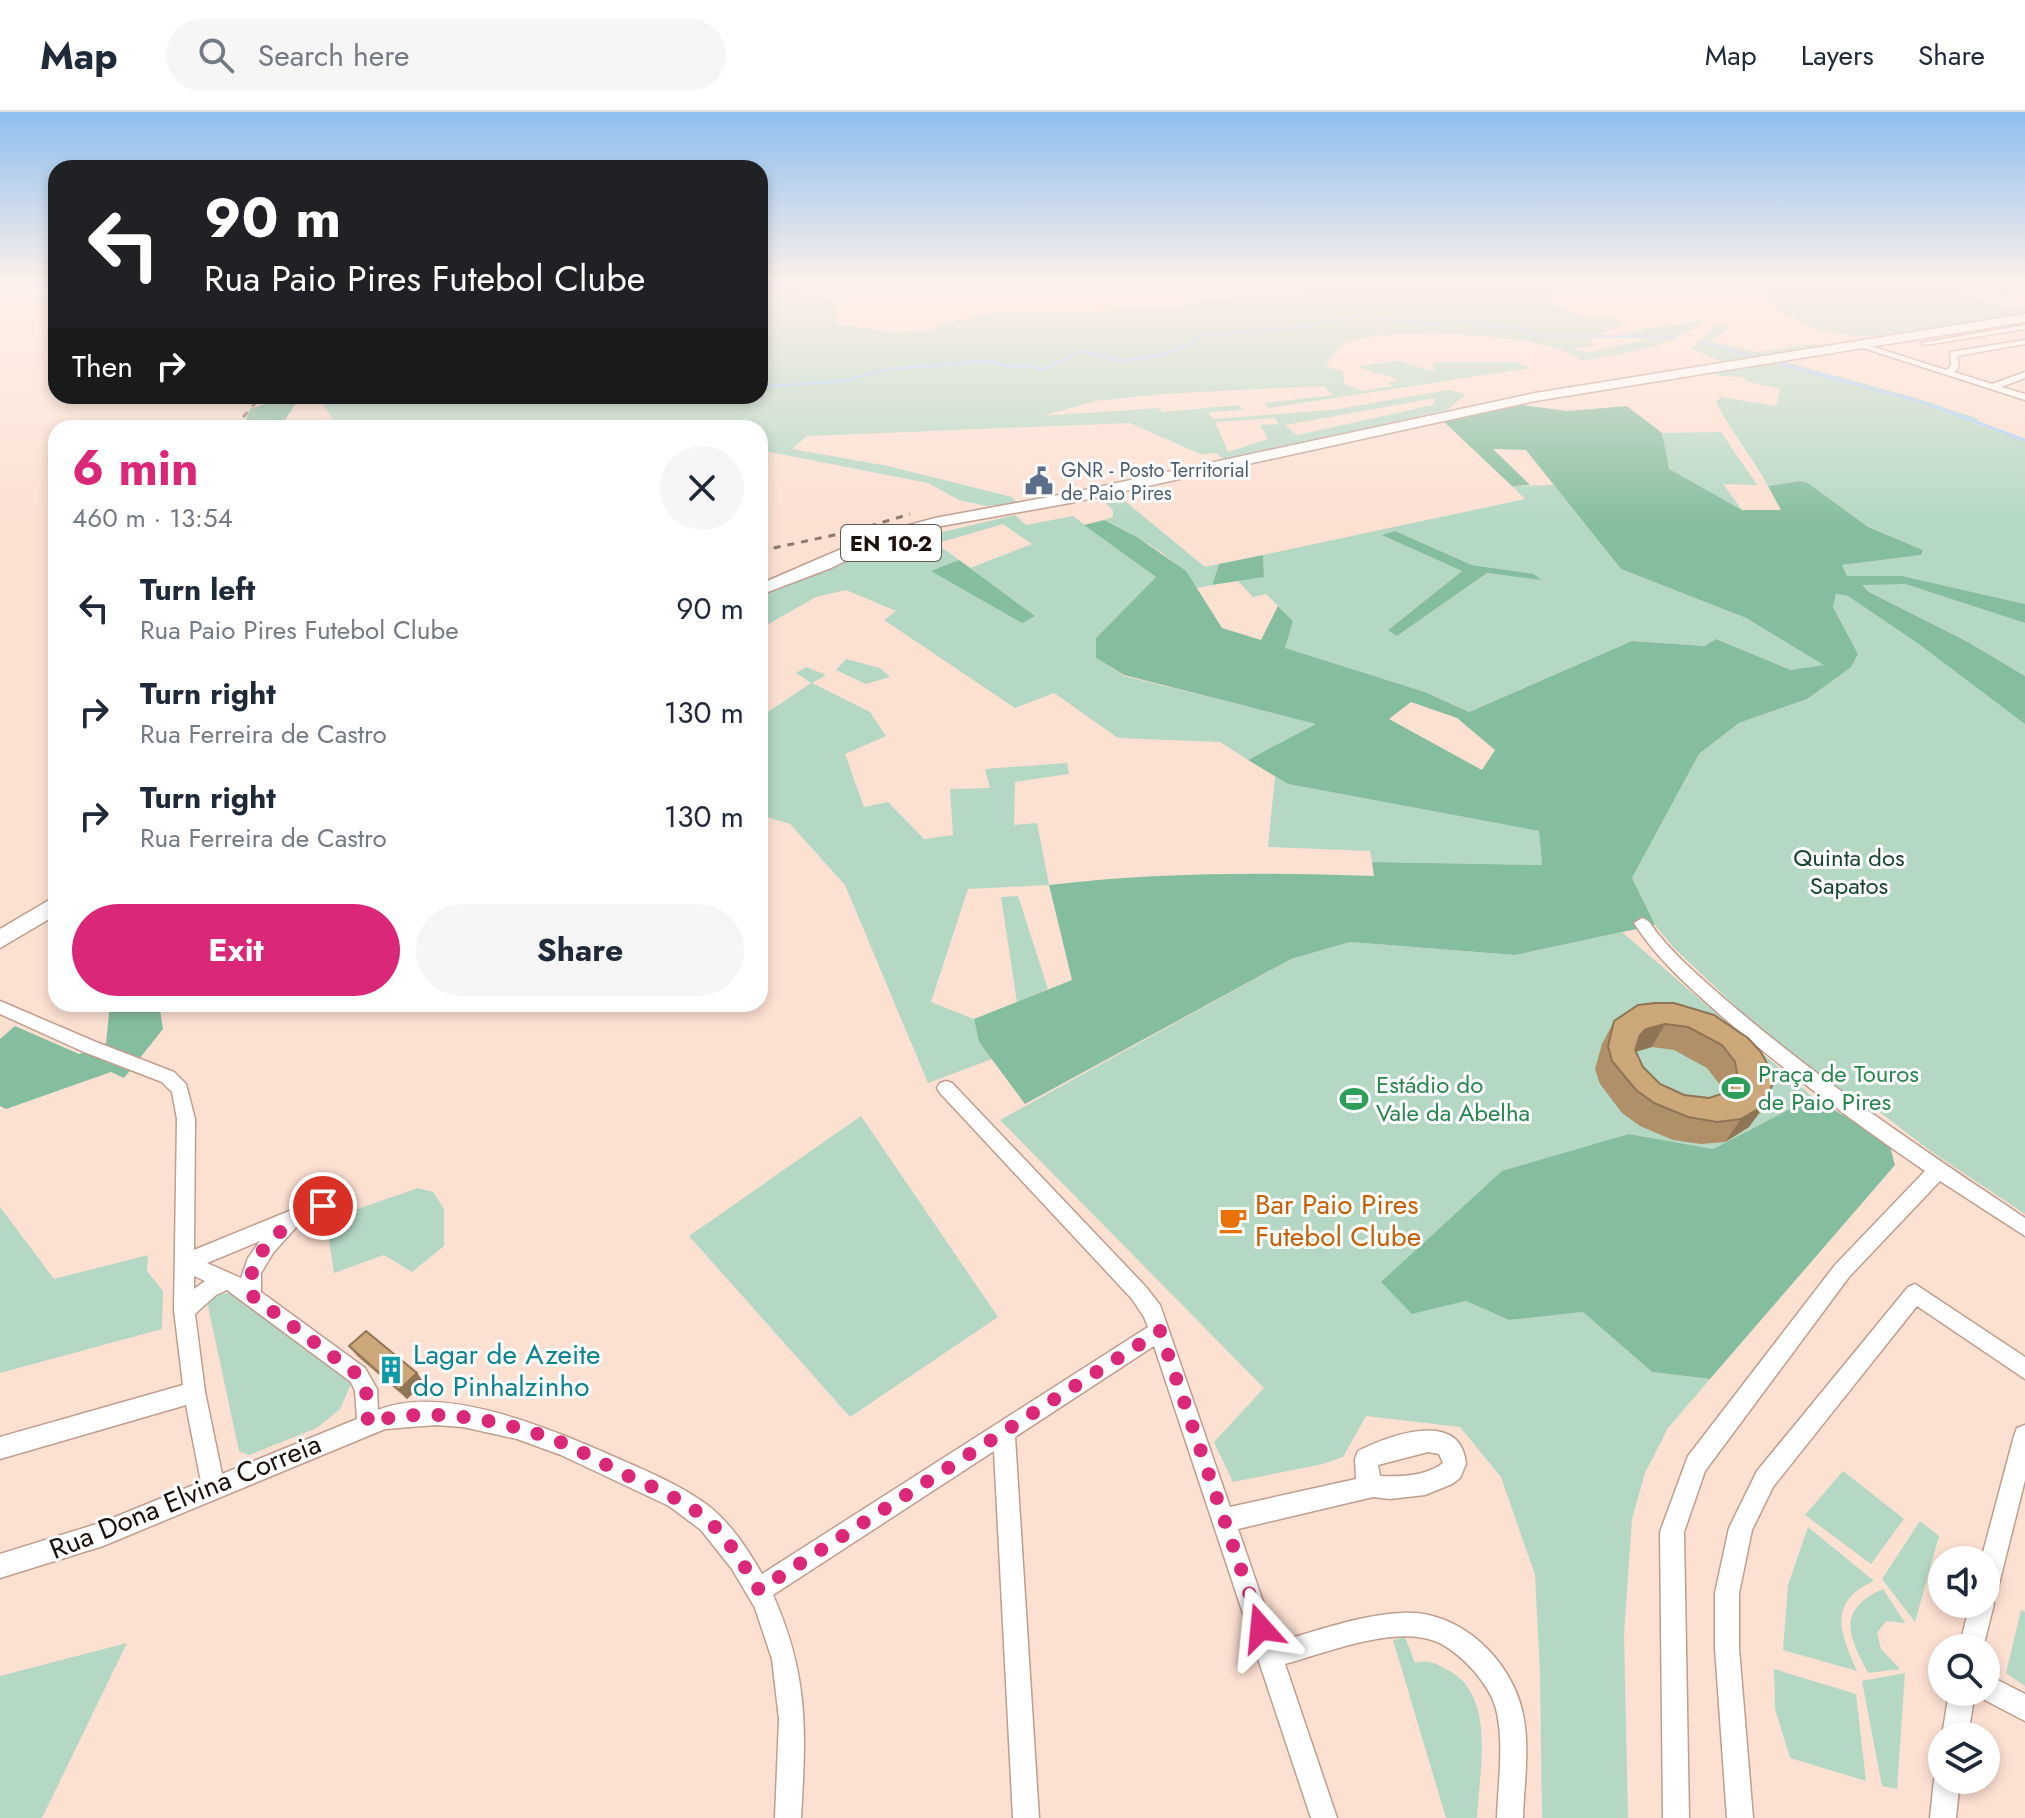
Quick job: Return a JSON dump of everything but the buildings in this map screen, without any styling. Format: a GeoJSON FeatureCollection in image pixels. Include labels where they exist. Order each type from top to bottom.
{"type":"FeatureCollection","features":[{"type":"Feature","properties":{"kind":"main road","name":"EN 10-2"},"geometry":{"type":"LineString","coordinates":[[768,587],[880,545],[1070,498],[1535,397],[1730,366]]}},
{"type":"Feature","properties":{"kind":"main road"},"geometry":{"type":"LineString","coordinates":[[0,940],[48,909]]}},
{"type":"Feature","properties":{"kind":"street"},"geometry":{"type":"LineString","coordinates":[[1927,366],[2025,397]]}},
{"type":"Feature","properties":{"kind":"street"},"geometry":{"type":"LineString","coordinates":[[1949,372],[1955,366]]}},
{"type":"Feature","properties":{"kind":"street"},"geometry":{"type":"LineString","coordinates":[[1994,386],[2025,375]]}},
{"type":"Feature","properties":{"kind":"street"},"geometry":{"type":"LineString","coordinates":[[1642,923],[1696,983],[1753,1035],[1938,1170],[2025,1228]]}},
{"type":"Feature","properties":{"kind":"street"},"geometry":{"type":"LineString","coordinates":[[0,947],[21,926]]}},
{"type":"Feature","properties":{"kind":"street"},"geometry":{"type":"LineString","coordinates":[[0,1007],[168,1077],[180,1089],[186,1119],[184,1310],[194,1392],[214,1490]]}},
{"type":"Feature","properties":{"kind":"street"},"geometry":{"type":"LineString","coordinates":[[946,1088],[1139,1293],[1153,1312],[1226,1520],[1324,1818]]}},
{"type":"Feature","properties":{"kind":"street"},"geometry":{"type":"LineString","coordinates":[[1676,1818],[1672,1532],[1696,1464],[1842,1271],[1938,1170]]}},
{"type":"Feature","properties":{"kind":"street"},"geometry":{"type":"LineString","coordinates":[[185,1263],[323,1206]]}},
{"type":"Feature","properties":{"kind":"street"},"geometry":{"type":"LineString","coordinates":[[251,1295],[249,1282],[254,1263],[262,1251],[298,1217]]}},
{"type":"Feature","properties":{"kind":"street"},"geometry":{"type":"LineString","coordinates":[[185,1263],[227,1280],[251,1295],[358,1375],[366,1389],[368,1423]]}},
{"type":"Feature","properties":{"kind":"street"},"geometry":{"type":"LineString","coordinates":[[184,1310],[194,1299],[227,1280]]}},
{"type":"Feature","properties":{"kind":"street"},"geometry":{"type":"LineString","coordinates":[[1740,1818],[1727,1648],[1727,1593],[1741,1528],[1765,1479],[1915,1293],[2025,1369]]}},
{"type":"Feature","properties":{"kind":"street"},"geometry":{"type":"LineString","coordinates":[[759,1590],[1160,1331]]}},
{"type":"Feature","properties":{"kind":"street"},"geometry":{"type":"LineString","coordinates":[[0,1448],[194,1392]]}},
{"type":"Feature","properties":{"kind":"street","name":"Rua Dona Elvina Correia"},"geometry":{"type":"LineString","coordinates":[[0,1566],[103,1534],[368,1423],[403,1414],[497,1424],[549,1437],[678,1500],[701,1515],[724,1537],[759,1590],[790,1675],[794,1719],[788,1818]]}},
{"type":"Feature","properties":{"kind":"street"},"geometry":{"type":"LineString","coordinates":[[1004,1433],[1026,1818]]}},
{"type":"Feature","properties":{"kind":"street"},"geometry":{"type":"LineString","coordinates":[[1997,1546],[2025,1436]]}},
{"type":"Feature","properties":{"kind":"street"},"geometry":{"type":"LineString","coordinates":[[1226,1520],[1373,1486]]}},
{"type":"Feature","properties":{"kind":"street"},"geometry":{"type":"LineString","coordinates":[[1270,1656],[1381,1628],[1417,1624],[1456,1638],[1473,1651],[1505,1696],[1512,1720],[1510,1818]]}},
{"type":"Feature","properties":{"kind":"street"},"geometry":{"type":"LineString","coordinates":[[2000,1695],[2025,1708]]}},
{"type":"Feature","properties":{"kind":"street"},"geometry":{"type":"LineString","coordinates":[[1943,1818],[1946,1794]]}},
{"type":"Feature","properties":{"kind":"green space"},"geometry":{"type":"Polygon","coordinates":[[[768,366],[1327,366],[1342,371],[1345,384],[1362,391],[1393,386],[1388,382],[1399,380],[1357,366],[1414,366],[1434,371],[1433,366],[1531,368],[1268,408],[1265,403],[1333,395],[1324,386],[1163,394],[1095,401],[1043,416],[1158,408],[1163,412],[1239,405],[1244,410],[1208,412],[1213,419],[1332,410],[1448,390],[1466,394],[1447,410],[1224,460],[1216,453],[1200,454],[1130,423],[807,436],[792,449],[888,466],[1012,497],[1018,503],[987,506],[959,500],[928,483],[768,452],[768,420],[333,420],[323,404],[768,404],[768,366]],[[1435,398],[1285,425],[1297,435],[1433,405],[1435,398]],[[1275,418],[1215,422],[1228,452],[1268,439],[1260,425],[1278,424],[1275,418]]]}},
{"type":"Feature","properties":{"kind":"green space"},"geometry":{"type":"Polygon","coordinates":[[[1760,366],[1799,366],[1920,399],[1979,419],[1973,423],[2025,441],[2025,604],[1902,576],[1847,576],[1842,565],[1921,555],[1923,550],[1868,527],[1808,483],[1799,481],[1768,486],[1716,402],[1721,397],[1776,406],[1780,389],[1746,381],[1743,377],[1718,376],[1714,372],[1760,366]]]}},
{"type":"Feature","properties":{"kind":"green space"},"geometry":{"type":"Polygon","coordinates":[[[265,404],[295,404],[285,420],[246,420],[250,409],[265,404]]]}},
{"type":"Feature","properties":{"kind":"green space"},"geometry":{"type":"Polygon","coordinates":[[[1523,405],[1567,411],[1627,406],[1662,433],[1669,469],[1742,510],[1781,510],[1768,486],[1800,481],[1808,483],[1868,527],[1923,550],[1921,555],[1842,565],[1847,576],[1902,576],[2025,604],[2025,623],[1905,584],[1862,585],[1869,592],[1968,642],[2025,676],[2025,724],[1919,644],[1848,596],[1836,594],[1833,607],[1858,654],[1851,667],[1807,699],[1739,723],[1699,754],[1632,878],[1655,925],[1515,955],[1350,942],[1291,959],[1025,1104],[979,1042],[974,1019],[1072,980],[1049,885],[1211,874],[1374,876],[1372,862],[1542,865],[1539,831],[1288,784],[1248,760],[1316,724],[1124,675],[1096,658],[1096,638],[1156,577],[1084,525],[1104,520],[1137,537],[1186,571],[1222,628],[1261,640],[1278,606],[1293,621],[1285,648],[1425,692],[1469,712],[1632,641],[1705,646],[1716,639],[1791,670],[1824,665],[1746,618],[1621,569],[1526,450],[1493,449],[1530,485],[1512,486],[1443,421],[1523,405]],[[1411,702],[1389,719],[1482,770],[1495,750],[1457,718],[1411,702]]]}},
{"type":"Feature","properties":{"kind":"green space"},"geometry":{"type":"Polygon","coordinates":[[[1721,432],[1757,485],[1723,484],[1742,510],[1668,469],[1662,433],[1721,432]]]}},
{"type":"Feature","properties":{"kind":"green space"},"geometry":{"type":"Polygon","coordinates":[[[1554,485],[1621,569],[1746,618],[1826,665],[1791,670],[1716,639],[1705,646],[1632,641],[1469,712],[1425,692],[1284,648],[1293,621],[1266,594],[1253,597],[1237,580],[1264,577],[1263,555],[1525,499],[1512,486],[1554,485]],[[1395,531],[1383,535],[1462,571],[1389,629],[1397,636],[1487,573],[1539,579],[1534,574],[1472,565],[1395,531]]]}},
{"type":"Feature","properties":{"kind":"green space"},"geometry":{"type":"Polygon","coordinates":[[[1115,493],[1205,567],[1219,564],[1212,585],[1197,588],[1167,557],[1104,520],[1113,517],[1113,510],[1098,496],[1115,493]]]}},
{"type":"Feature","properties":{"kind":"green space"},"geometry":{"type":"Polygon","coordinates":[[[1015,515],[1026,525],[1073,516],[1156,577],[1096,638],[1096,658],[1124,676],[1318,724],[1248,760],[1220,742],[1118,738],[1054,693],[1015,708],[884,620],[896,611],[846,590],[816,597],[768,624],[768,592],[848,558],[894,546],[917,544],[941,548],[959,560],[932,571],[1035,616],[970,568],[1032,544],[1003,524],[935,544],[925,536],[1015,515]]]}},
{"type":"Feature","properties":{"kind":"green space"},"geometry":{"type":"Polygon","coordinates":[[[1395,531],[1472,565],[1534,574],[1541,580],[1487,573],[1397,636],[1388,630],[1462,571],[1382,535],[1395,531]]]}},
{"type":"Feature","properties":{"kind":"green space"},"geometry":{"type":"Polygon","coordinates":[[[1263,555],[1264,577],[1212,585],[1219,564],[1263,555]]]}},
{"type":"Feature","properties":{"kind":"green space"},"geometry":{"type":"Polygon","coordinates":[[[959,560],[1035,616],[1022,623],[931,571],[959,560]]]}},
{"type":"Feature","properties":{"kind":"green space"},"geometry":{"type":"Polygon","coordinates":[[[1861,584],[1905,584],[2025,623],[2025,676],[1968,642],[1869,592],[1861,584]]]}},
{"type":"Feature","properties":{"kind":"green space","name":"Quinta dos Sapatos"},"geometry":{"type":"Polygon","coordinates":[[[1836,594],[1848,596],[2025,700],[2025,1214],[1932,1152],[1877,1110],[1830,1087],[1784,1052],[1674,948],[1650,919],[1632,878],[1699,754],[1739,723],[1807,699],[1858,654],[1833,607],[1836,594]]]}},
{"type":"Feature","properties":{"kind":"green space"},"geometry":{"type":"Polygon","coordinates":[[[846,659],[880,668],[890,677],[866,684],[836,670],[846,659]]]}},
{"type":"Feature","properties":{"kind":"green space"},"geometry":{"type":"Polygon","coordinates":[[[806,667],[826,675],[812,683],[870,712],[886,736],[845,754],[864,807],[888,802],[924,839],[953,835],[950,789],[990,788],[985,769],[1067,763],[1069,774],[1015,782],[1014,825],[1037,823],[1049,885],[968,889],[931,1002],[974,1019],[979,1042],[992,1059],[928,1083],[845,885],[790,824],[768,817],[768,712],[811,683],[796,673],[806,667]]]}},
{"type":"Feature","properties":{"kind":"green space"},"geometry":{"type":"Polygon","coordinates":[[[1275,776],[1288,784],[1539,831],[1542,865],[1372,862],[1370,851],[1268,847],[1275,776]]]}},
{"type":"Feature","properties":{"kind":"green space"},"geometry":{"type":"Polygon","coordinates":[[[1018,896],[1048,989],[1017,1002],[1001,897],[1018,896]]]}},
{"type":"Feature","properties":{"kind":"green space"},"geometry":{"type":"Polygon","coordinates":[[[1622,932],[1813,1097],[1713,1149],[1629,1134],[1412,1314],[1466,1301],[1509,1320],[1583,1312],[1652,1372],[1710,1379],[1668,1428],[1645,1473],[1632,1519],[1624,1634],[1628,1818],[1542,1818],[1535,1575],[1501,1477],[1460,1427],[1366,1416],[1343,1457],[1233,1482],[1214,1442],[1264,1388],[1000,1120],[1291,959],[1350,942],[1515,955],[1622,932]]]}},
{"type":"Feature","properties":{"kind":"green space"},"geometry":{"type":"Polygon","coordinates":[[[109,1012],[160,1012],[163,1029],[124,1078],[111,1072],[6,1109],[0,1106],[0,1039],[15,1026],[79,1054],[106,1043],[109,1012]]]}},
{"type":"Feature","properties":{"kind":"green space"},"geometry":{"type":"Polygon","coordinates":[[[1813,1097],[1889,1143],[1895,1165],[1710,1379],[1652,1372],[1583,1312],[1509,1320],[1466,1301],[1412,1314],[1381,1282],[1502,1171],[1629,1134],[1713,1149],[1813,1097]]]}},
{"type":"Feature","properties":{"kind":"green space"},"geometry":{"type":"Polygon","coordinates":[[[861,1116],[998,1317],[850,1417],[689,1236],[861,1116]]]}},
{"type":"Feature","properties":{"kind":"green space"},"geometry":{"type":"Polygon","coordinates":[[[418,1188],[433,1192],[444,1209],[444,1246],[412,1272],[384,1255],[334,1273],[326,1220],[418,1188]]]}},
{"type":"Feature","properties":{"kind":"green space"},"geometry":{"type":"Polygon","coordinates":[[[0,1207],[54,1279],[148,1255],[147,1271],[163,1291],[162,1329],[0,1373],[0,1207]]]}},
{"type":"Feature","properties":{"kind":"green space"},"geometry":{"type":"Polygon","coordinates":[[[228,1293],[285,1323],[353,1380],[340,1409],[317,1428],[249,1455],[239,1451],[208,1306],[210,1296],[228,1293]]]}},
{"type":"Feature","properties":{"kind":"green space"},"geometry":{"type":"Polygon","coordinates":[[[1843,1471],[1904,1519],[1871,1564],[1805,1515],[1843,1471]]]}},
{"type":"Feature","properties":{"kind":"green space"},"geometry":{"type":"Polygon","coordinates":[[[1920,1521],[1939,1536],[1936,1546],[1928,1546],[1928,1575],[1915,1622],[1882,1579],[1920,1521]]]}},
{"type":"Feature","properties":{"kind":"green space"},"geometry":{"type":"Polygon","coordinates":[[[1808,1527],[1874,1581],[1859,1589],[1843,1609],[1843,1631],[1857,1671],[1783,1650],[1788,1585],[1808,1527]]]}},
{"type":"Feature","properties":{"kind":"green space"},"geometry":{"type":"Polygon","coordinates":[[[1883,1589],[1905,1623],[1886,1621],[1877,1633],[1881,1649],[1900,1669],[1868,1673],[1855,1647],[1850,1625],[1858,1606],[1883,1589]]]}},
{"type":"Feature","properties":{"kind":"green space"},"geometry":{"type":"Polygon","coordinates":[[[2021,1610],[2025,1612],[2025,1686],[2006,1673],[2021,1610]]]}},
{"type":"Feature","properties":{"kind":"green space"},"geometry":{"type":"Polygon","coordinates":[[[1405,1637],[1415,1663],[1430,1662],[1444,1668],[1461,1679],[1472,1695],[1482,1734],[1477,1818],[1446,1818],[1393,1640],[1405,1637]]]}},
{"type":"Feature","properties":{"kind":"green space"},"geometry":{"type":"Polygon","coordinates":[[[127,1643],[42,1818],[0,1818],[0,1676],[127,1643]]]}},
{"type":"Feature","properties":{"kind":"green space"},"geometry":{"type":"Polygon","coordinates":[[[1774,1669],[1856,1694],[1866,1781],[1790,1758],[1775,1709],[1774,1669]]]}},
{"type":"Feature","properties":{"kind":"green space"},"geometry":{"type":"Polygon","coordinates":[[[1905,1673],[1897,1789],[1882,1786],[1862,1681],[1905,1673]]]}},
{"type":"Feature","properties":{"kind":"waterway"},"geometry":{"type":"LineString","coordinates":[[768,386],[842,381],[889,369],[931,366]]}},
{"type":"Feature","properties":{"kind":"waterway"},"geometry":{"type":"LineString","coordinates":[[1005,366],[1033,366],[1041,370],[1050,366]]}},
{"type":"Feature","properties":{"kind":"waterway"},"geometry":{"type":"LineString","coordinates":[[1787,366],[1925,403],[2025,440]]}},
{"type":"Feature","properties":{"kind":"railway"},"geometry":{"type":"LineString","coordinates":[[241,420],[254,404]]}},
{"type":"Feature","properties":{"kind":"railway"},"geometry":{"type":"LineString","coordinates":[[768,549],[857,530],[910,514]]}},
{"type":"Feature","properties":{"kind":"place","name":"GNR - Posto Territorial de Paio Pires"},"geometry":{"type":"Point","coordinates":[1039,481]}},
{"type":"Feature","properties":{"kind":"place","name":"Praça de Touros de Paio Pires"},"geometry":{"type":"Point","coordinates":[1736,1088]}},
{"type":"Feature","properties":{"kind":"place","name":"Estádio do Vale da Abelha"},"geometry":{"type":"Point","coordinates":[1354,1099]}},
{"type":"Feature","properties":{"kind":"place","name":"Bar Paio Pires Futebol Clube"},"geometry":{"type":"Point","coordinates":[1233,1220]}},
{"type":"Feature","properties":{"kind":"place","name":"Lagar de Azeite do Pinhalzinho"},"geometry":{"type":"Point","coordinates":[391,1370]}},
{"type":"Feature","properties":{"kind":"route"},"geometry":{"type":"LineString","coordinates":[[323,1206],[298,1217],[262,1251],[254,1263],[249,1282],[251,1295],[358,1375],[366,1389],[368,1423],[403,1414],[444,1416],[497,1424],[549,1437],[678,1500],[701,1515],[724,1537],[759,1590],[1160,1331],[1261,1628]]}}]}
